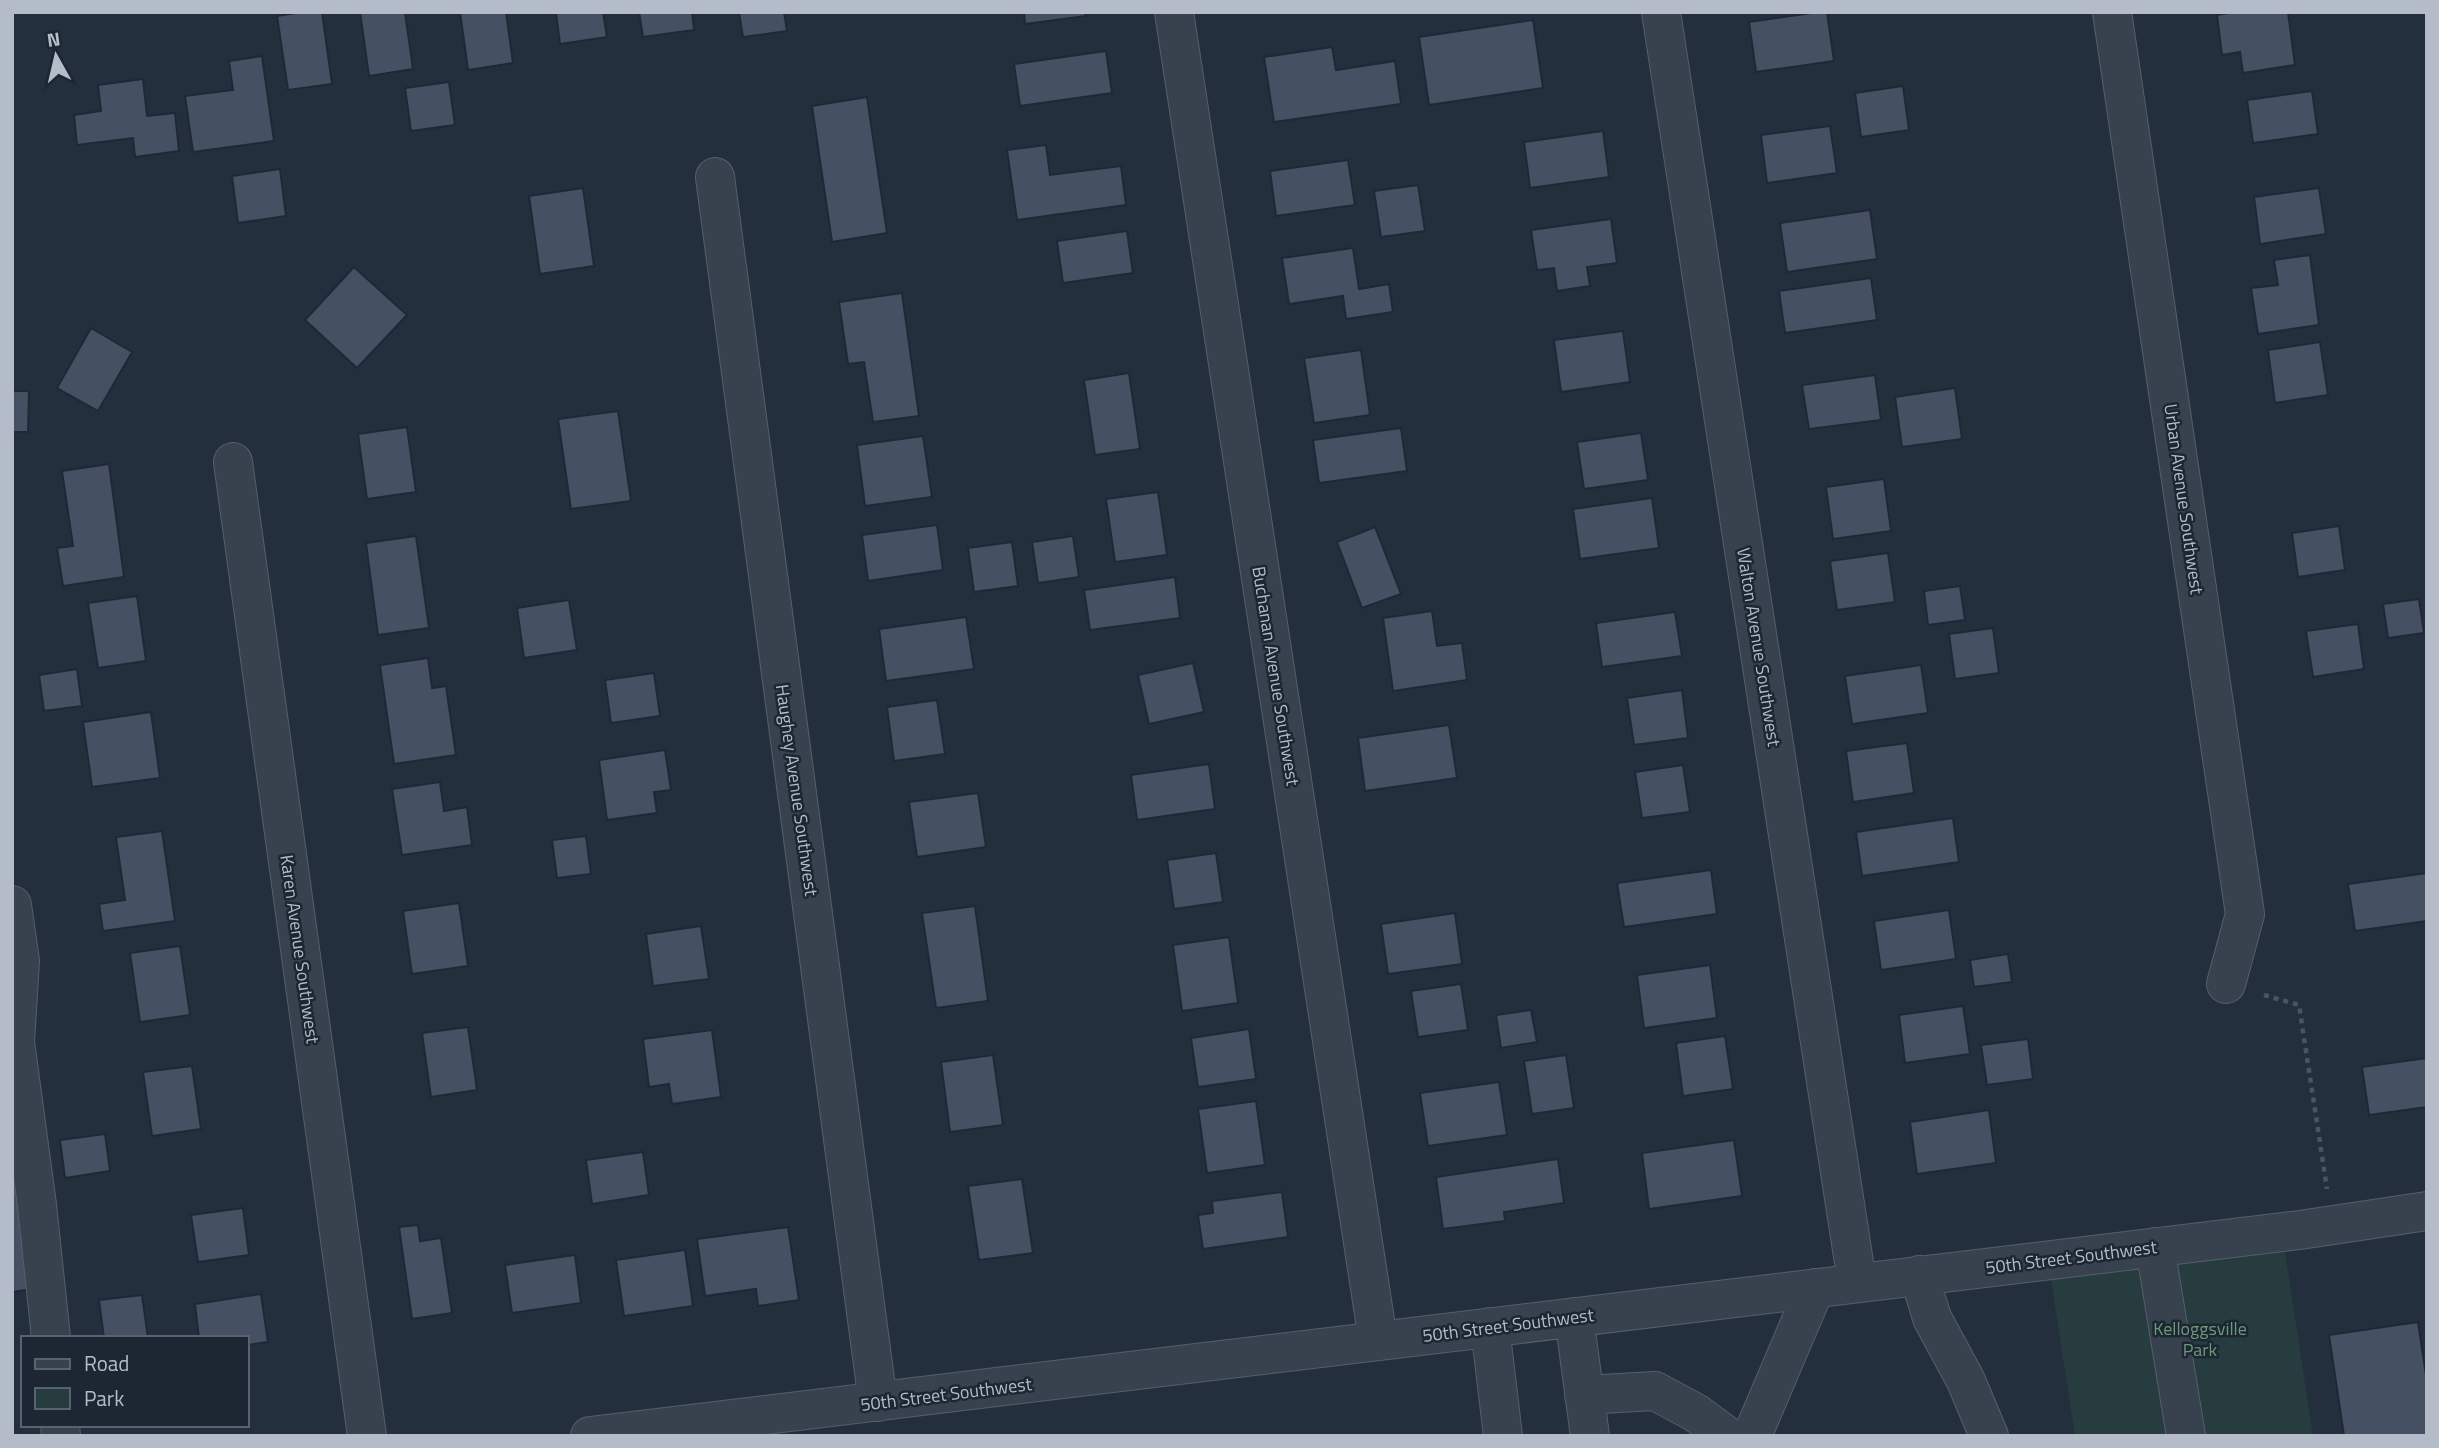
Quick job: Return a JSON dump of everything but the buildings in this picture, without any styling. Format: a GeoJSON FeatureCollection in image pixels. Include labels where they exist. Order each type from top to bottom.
{"type":"FeatureCollection","features":[{"type":"Feature","properties":{"kind":"street","name":"Buchanan Avenue Southwest"},"geometry":{"type":"LineString","coordinates":[[1174,12],[1378,1340]]}},
{"type":"Feature","properties":{"kind":"street","name":"Walton Avenue Southwest"},"geometry":{"type":"LineString","coordinates":[[1661,12],[1857,1282]]}},
{"type":"Feature","properties":{"kind":"street","name":"Urban Avenue Southwest"},"geometry":{"type":"LineString","coordinates":[[2112,12],[2245,914],[2226,984]]}},
{"type":"Feature","properties":{"kind":"street","name":"Haughey Avenue Southwest"},"geometry":{"type":"LineString","coordinates":[[715,177],[878,1402]]}},
{"type":"Feature","properties":{"kind":"street","name":"Karen Avenue Southwest"},"geometry":{"type":"LineString","coordinates":[[233,462],[367,1436]]}},
{"type":"Feature","properties":{"kind":"street"},"geometry":{"type":"LineString","coordinates":[[12,905],[20,961],[15,1042],[37,1205],[51,1336]]}},
{"type":"Feature","properties":{"kind":"street","name":"50th Street Southwest"},"geometry":{"type":"LineString","coordinates":[[590,1436],[805,1423],[878,1402],[2427,1212]]}},
{"type":"Feature","properties":{"kind":"street"},"geometry":{"type":"LineString","coordinates":[[2155,1247],[2186,1436]]}},
{"type":"Feature","properties":{"kind":"street"},"geometry":{"type":"LineString","coordinates":[[1919,1275],[1932,1318],[1966,1381],[1989,1436]]}},
{"type":"Feature","properties":{"kind":"street"},"geometry":{"type":"LineString","coordinates":[[1752,1436],[1815,1287]]}},
{"type":"Feature","properties":{"kind":"street"},"geometry":{"type":"LineString","coordinates":[[1574,1317],[1590,1436]]}},
{"type":"Feature","properties":{"kind":"street"},"geometry":{"type":"LineString","coordinates":[[1490,1327],[1503,1436]]}},
{"type":"Feature","properties":{"kind":"street"},"geometry":{"type":"LineString","coordinates":[[1584,1395],[1654,1391],[1696,1413],[1727,1436]]}},
{"type":"Feature","properties":{"kind":"path"},"geometry":{"type":"LineString","coordinates":[[2226,984],[2299,1005],[2332,1225]]}},
{"type":"Feature","properties":{"kind":"green space","name":"Kelloggsville Park"},"geometry":{"type":"Polygon","coordinates":[[[2282,1232],[2313,1436],[2075,1436],[2048,1260],[2282,1232]]]}}]}
